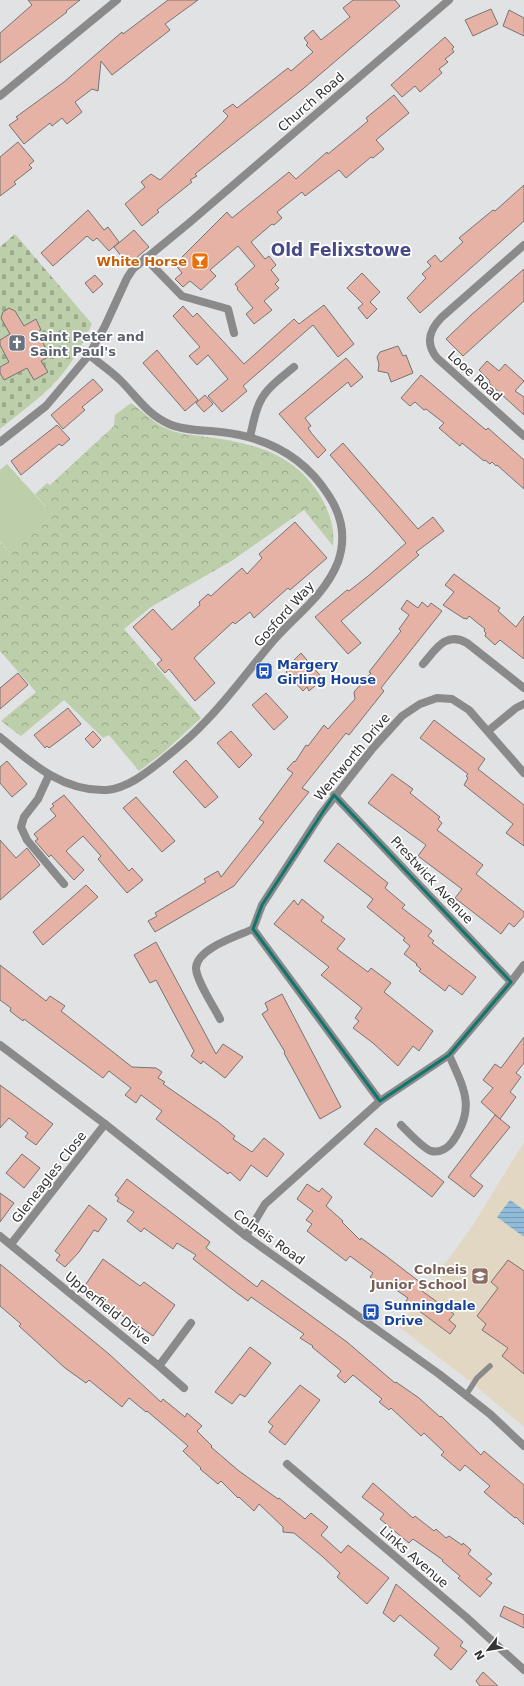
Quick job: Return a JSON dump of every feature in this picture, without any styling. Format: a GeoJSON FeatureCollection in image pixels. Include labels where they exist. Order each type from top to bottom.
{"type":"FeatureCollection","features":[{"type":"Feature","properties":{"kind":"street"},"geometry":{"type":"LineString","coordinates":[[0,96],[117,0]]}},
{"type":"Feature","properties":{"kind":"street","name":"Church Road"},"geometry":{"type":"LineString","coordinates":[[0,442],[46,406],[89,355],[105,326],[129,273],[449,0]]}},
{"type":"Feature","properties":{"kind":"street","name":"Looe Road"},"geometry":{"type":"LineString","coordinates":[[524,245],[442,317],[432,328],[430,336],[431,348],[437,358],[524,436]]}},
{"type":"Feature","properties":{"kind":"street"},"geometry":{"type":"LineString","coordinates":[[145,258],[182,296],[228,309],[234,333]]}},
{"type":"Feature","properties":{"kind":"street","name":"Gosford Way"},"geometry":{"type":"LineString","coordinates":[[0,737],[30,763],[49,775],[75,786],[108,790],[130,783],[152,769],[203,725],[274,641],[314,601],[331,577],[341,550],[342,535],[338,513],[331,498],[315,477],[297,459],[273,445],[250,437],[181,428],[171,425],[145,408],[121,381],[89,355]]}},
{"type":"Feature","properties":{"kind":"street"},"geometry":{"type":"LineString","coordinates":[[250,437],[258,404],[262,397],[271,386],[294,367]]}},
{"type":"Feature","properties":{"kind":"street"},"geometry":{"type":"LineString","coordinates":[[423,664],[439,645],[450,639],[459,638],[467,642],[524,688]]}},
{"type":"Feature","properties":{"kind":"street","name":"Wentworth Drive"},"geometry":{"type":"LineString","coordinates":[[253,929],[257,914],[274,885],[334,795],[402,716],[427,701],[443,698],[458,702],[488,731],[524,773]]}},
{"type":"Feature","properties":{"kind":"street"},"geometry":{"type":"LineString","coordinates":[[488,731],[516,708],[524,704]]}},
{"type":"Feature","properties":{"kind":"street"},"geometry":{"type":"LineString","coordinates":[[49,775],[38,799],[24,817],[22,827],[27,840],[64,884]]}},
{"type":"Feature","properties":{"kind":"street","name":"Prestwick Avenue"},"geometry":{"type":"LineString","coordinates":[[334,795],[511,982]]}},
{"type":"Feature","properties":{"kind":"street"},"geometry":{"type":"LineString","coordinates":[[220,1019],[198,976],[196,968],[198,961],[209,949],[253,929],[380,1101]]}},
{"type":"Feature","properties":{"kind":"street"},"geometry":{"type":"LineString","coordinates":[[246,1236],[265,1204],[380,1101],[449,1055],[524,965]]}},
{"type":"Feature","properties":{"kind":"street","name":"Colneis Road"},"geometry":{"type":"LineString","coordinates":[[0,1045],[105,1124],[246,1236],[391,1338],[466,1395],[524,1446]]}},
{"type":"Feature","properties":{"kind":"street"},"geometry":{"type":"LineString","coordinates":[[401,1125],[430,1151],[440,1151],[452,1143],[465,1120],[466,1100],[449,1055]]}},
{"type":"Feature","properties":{"kind":"street","name":"Gleneagles Close"},"geometry":{"type":"LineString","coordinates":[[11,1244],[105,1124]]}},
{"type":"Feature","properties":{"kind":"street","name":"Upperfield Drive"},"geometry":{"type":"LineString","coordinates":[[0,1236],[184,1388]]}},
{"type":"Feature","properties":{"kind":"street"},"geometry":{"type":"LineString","coordinates":[[159,1366],[191,1323]]}},
{"type":"Feature","properties":{"kind":"street","name":"Links Avenue"},"geometry":{"type":"LineString","coordinates":[[287,1464],[466,1617],[524,1670]]}},
{"type":"Feature","properties":{"kind":"lane"},"geometry":{"type":"LineString","coordinates":[[466,1395],[477,1378],[490,1366]]}},
{"type":"Feature","properties":{"kind":"highlighted area"},"geometry":{"type":"Polygon","coordinates":[[[334,795],[511,982],[449,1055],[380,1101],[253,929],[262,905],[334,795]]]}},
{"type":"Feature","properties":{"kind":"shaded area","name":"Colneis Junior School"},"geometry":{"type":"Polygon","coordinates":[[[524,1142],[524,1427],[471,1382],[399,1327],[473,1225],[524,1142]]]}},
{"type":"Feature","properties":{"kind":"green space","name":"Saint Peter and Saint Paul's"},"geometry":{"type":"Polygon","coordinates":[[[15,234],[92,324],[76,355],[50,388],[0,429],[0,247],[15,234]]]}},
{"type":"Feature","properties":{"kind":"green space"},"geometry":{"type":"Polygon","coordinates":[[[131,403],[155,422],[173,431],[224,439],[256,447],[270,452],[284,460],[309,480],[319,494],[326,506],[333,532],[333,546],[304,510],[233,560],[151,607],[124,629],[201,718],[163,753],[139,771],[109,735],[103,738],[64,700],[21,736],[1,721],[36,692],[0,651],[0,542],[11,554],[53,515],[35,494],[47,483],[50,485],[114,426],[115,415],[131,403]]]}},
{"type":"Feature","properties":{"kind":"green space"},"geometry":{"type":"Polygon","coordinates":[[[7,464],[53,515],[11,554],[0,541],[0,470],[7,464]]]}},
{"type":"Feature","properties":{"kind":"water"},"geometry":{"type":"Polygon","coordinates":[[[510,1200],[524,1210],[524,1237],[497,1217],[510,1200]]]}},
{"type":"Feature","properties":{"kind":"building"},"geometry":{"type":"Polygon","coordinates":[[[28,0],[80,0],[66,11],[67,12],[0,63],[0,33],[32,5],[28,0]]]}},
{"type":"Feature","properties":{"kind":"building"},"geometry":{"type":"Polygon","coordinates":[[[168,0],[198,0],[165,24],[170,30],[112,75],[101,61],[98,91],[92,89],[75,102],[82,112],[67,124],[62,118],[52,126],[50,123],[24,144],[9,125],[18,119],[16,117],[64,82],[122,32],[123,34],[168,0]]]}},
{"type":"Feature","properties":{"kind":"building"},"geometry":{"type":"Polygon","coordinates":[[[353,0],[395,0],[400,6],[304,88],[195,174],[197,176],[190,180],[192,182],[157,210],[159,212],[142,226],[125,204],[145,187],[141,182],[151,174],[160,180],[223,122],[228,116],[223,111],[233,104],[237,108],[288,68],[291,71],[313,52],[306,45],[308,43],[304,38],[313,30],[321,40],[350,17],[343,8],[353,0]]]}},
{"type":"Feature","properties":{"kind":"building"},"geometry":{"type":"Polygon","coordinates":[[[491,9],[498,24],[473,36],[465,20],[491,9]]]}},
{"type":"Feature","properties":{"kind":"building"},"geometry":{"type":"Polygon","coordinates":[[[509,10],[524,18],[524,36],[503,26],[509,10]]]}},
{"type":"Feature","properties":{"kind":"building"},"geometry":{"type":"Polygon","coordinates":[[[445,37],[454,47],[452,49],[454,52],[445,59],[448,62],[439,69],[442,73],[420,92],[415,86],[402,97],[391,85],[445,37]]]}},
{"type":"Feature","properties":{"kind":"building"},"geometry":{"type":"Polygon","coordinates":[[[394,95],[409,113],[376,140],[384,149],[373,158],[371,157],[346,178],[339,170],[305,196],[302,192],[277,212],[282,218],[274,225],[272,224],[251,242],[265,259],[269,256],[276,265],[271,270],[279,280],[275,284],[279,288],[264,301],[272,310],[254,324],[246,314],[253,308],[237,289],[238,288],[235,284],[255,266],[238,246],[210,270],[216,276],[201,290],[190,281],[183,287],[175,279],[182,273],[175,264],[227,212],[232,218],[289,172],[296,179],[327,152],[328,154],[368,121],[366,118],[394,95]]]}},
{"type":"Feature","properties":{"kind":"building"},"geometry":{"type":"Polygon","coordinates":[[[18,142],[34,161],[29,165],[32,168],[14,182],[16,184],[0,196],[0,157],[18,142]]]}},
{"type":"Feature","properties":{"kind":"building"},"geometry":{"type":"Polygon","coordinates":[[[524,185],[524,221],[420,313],[407,298],[426,278],[422,274],[431,266],[427,262],[435,255],[441,262],[463,242],[459,238],[493,210],[495,211],[524,185]]]}},
{"type":"Feature","properties":{"kind":"building"},"geometry":{"type":"Polygon","coordinates":[[[88,210],[104,230],[108,227],[119,242],[109,251],[97,238],[93,241],[87,236],[53,266],[41,253],[88,210]]]}},
{"type":"Feature","properties":{"kind":"building"},"geometry":{"type":"Polygon","coordinates":[[[134,230],[149,247],[128,265],[114,247],[134,230]]]}},
{"type":"Feature","properties":{"kind":"building"},"geometry":{"type":"Polygon","coordinates":[[[524,269],[524,301],[463,356],[446,339],[524,269]]]}},
{"type":"Feature","properties":{"kind":"building"},"geometry":{"type":"Polygon","coordinates":[[[362,273],[380,292],[370,302],[377,309],[367,319],[358,308],[363,304],[347,288],[362,273]]]}},
{"type":"Feature","properties":{"kind":"building"},"geometry":{"type":"Polygon","coordinates":[[[95,275],[103,284],[93,293],[85,283],[95,275]]]}},
{"type":"Feature","properties":{"kind":"building"},"geometry":{"type":"Polygon","coordinates":[[[324,305],[354,344],[338,357],[313,325],[243,386],[247,391],[222,412],[208,396],[228,379],[208,355],[197,365],[189,356],[200,347],[173,316],[183,306],[193,317],[197,313],[244,364],[294,319],[299,324],[324,305]]]}},
{"type":"Feature","properties":{"kind":"building","name":"Saint Peter and Saint Paul's"},"geometry":{"type":"Polygon","coordinates":[[[9,308],[15,311],[24,326],[36,319],[41,330],[37,332],[50,356],[41,361],[48,372],[34,380],[27,368],[4,380],[0,373],[0,367],[9,362],[0,345],[0,340],[10,334],[1,318],[3,312],[9,308]]]}},
{"type":"Feature","properties":{"kind":"building"},"geometry":{"type":"Polygon","coordinates":[[[398,346],[403,356],[406,355],[413,373],[391,382],[388,373],[378,371],[379,364],[377,357],[380,352],[398,346]]]}},
{"type":"Feature","properties":{"kind":"building"},"geometry":{"type":"Polygon","coordinates":[[[157,350],[198,400],[185,411],[143,363],[157,350]]]}},
{"type":"Feature","properties":{"kind":"building"},"geometry":{"type":"Polygon","coordinates":[[[346,358],[363,377],[351,387],[348,382],[305,418],[311,426],[308,428],[326,450],[318,458],[279,414],[346,358]]]}},
{"type":"Feature","properties":{"kind":"building"},"geometry":{"type":"Polygon","coordinates":[[[487,361],[499,371],[505,364],[524,381],[515,391],[524,397],[524,415],[489,383],[490,381],[479,370],[487,361]]]}},
{"type":"Feature","properties":{"kind":"building"},"geometry":{"type":"Polygon","coordinates":[[[421,375],[486,430],[488,428],[524,460],[524,489],[497,465],[496,466],[492,462],[490,464],[485,460],[484,461],[462,443],[460,446],[439,428],[444,423],[426,409],[424,410],[415,402],[410,406],[401,398],[421,375]]]}},
{"type":"Feature","properties":{"kind":"building"},"geometry":{"type":"Polygon","coordinates":[[[93,379],[103,390],[82,407],[85,410],[63,429],[51,415],[93,379]]]}},
{"type":"Feature","properties":{"kind":"building"},"geometry":{"type":"Polygon","coordinates":[[[205,395],[213,404],[204,412],[196,403],[205,395]]]}},
{"type":"Feature","properties":{"kind":"building"},"geometry":{"type":"Polygon","coordinates":[[[57,425],[70,439],[62,446],[59,444],[21,475],[11,461],[57,425]]]}},
{"type":"Feature","properties":{"kind":"building"},"geometry":{"type":"Polygon","coordinates":[[[343,443],[418,529],[433,517],[444,531],[416,552],[419,555],[341,621],[361,643],[348,654],[315,617],[347,590],[349,591],[368,576],[406,543],[330,455],[343,443]]]}},
{"type":"Feature","properties":{"kind":"building"},"geometry":{"type":"Polygon","coordinates":[[[295,522],[327,558],[290,590],[288,588],[254,618],[250,612],[235,624],[233,622],[194,658],[215,683],[195,701],[169,669],[165,673],[157,664],[162,660],[133,627],[153,609],[172,630],[200,605],[199,602],[208,594],[211,596],[242,568],[247,574],[262,558],[259,554],[295,522]]]}},
{"type":"Feature","properties":{"kind":"building"},"geometry":{"type":"Polygon","coordinates":[[[454,574],[500,608],[498,611],[516,627],[524,616],[524,659],[500,640],[495,645],[485,636],[485,629],[469,616],[467,619],[463,618],[443,605],[454,592],[445,585],[454,574]]]}},
{"type":"Feature","properties":{"kind":"building"},"geometry":{"type":"Polygon","coordinates":[[[407,600],[418,608],[422,602],[428,607],[431,603],[442,611],[381,688],[384,691],[349,735],[346,733],[302,788],[309,792],[234,886],[155,932],[148,921],[157,916],[155,913],[206,882],[204,879],[218,871],[221,877],[264,822],[259,819],[293,773],[287,769],[294,761],[295,762],[306,745],[308,746],[324,725],[328,729],[355,699],[354,692],[371,673],[369,672],[401,631],[399,629],[409,615],[401,609],[407,600]]]}},
{"type":"Feature","properties":{"kind":"building"},"geometry":{"type":"Polygon","coordinates":[[[301,653],[323,679],[309,691],[307,687],[303,691],[286,672],[290,668],[288,666],[301,653]]]}},
{"type":"Feature","properties":{"kind":"building"},"geometry":{"type":"Polygon","coordinates":[[[18,673],[28,685],[0,709],[0,688],[18,673]]]}},
{"type":"Feature","properties":{"kind":"building"},"geometry":{"type":"Polygon","coordinates":[[[266,693],[288,717],[274,730],[252,705],[266,693]]]}},
{"type":"Feature","properties":{"kind":"building"},"geometry":{"type":"Polygon","coordinates":[[[68,708],[81,724],[49,748],[47,746],[45,748],[34,735],[68,708]]]}},
{"type":"Feature","properties":{"kind":"building"},"geometry":{"type":"Polygon","coordinates":[[[434,720],[485,759],[478,769],[524,805],[524,846],[506,833],[513,824],[464,785],[468,778],[466,776],[468,774],[420,738],[434,720]]]}},
{"type":"Feature","properties":{"kind":"building"},"geometry":{"type":"Polygon","coordinates":[[[93,731],[101,740],[93,748],[85,739],[93,731]]]}},
{"type":"Feature","properties":{"kind":"building"},"geometry":{"type":"Polygon","coordinates":[[[231,731],[252,755],[239,768],[217,743],[231,731]]]}},
{"type":"Feature","properties":{"kind":"building"},"geometry":{"type":"Polygon","coordinates":[[[186,760],[218,797],[205,808],[173,772],[186,760]]]}},
{"type":"Feature","properties":{"kind":"building"},"geometry":{"type":"Polygon","coordinates":[[[7,761],[27,784],[12,797],[0,783],[0,767],[7,761]]]}},
{"type":"Feature","properties":{"kind":"building"},"geometry":{"type":"Polygon","coordinates":[[[392,774],[413,789],[410,793],[440,817],[438,819],[442,823],[437,830],[483,865],[476,874],[524,912],[524,916],[514,927],[509,923],[501,934],[455,898],[462,889],[418,856],[426,845],[368,803],[392,774]]]}},
{"type":"Feature","properties":{"kind":"building"},"geometry":{"type":"Polygon","coordinates":[[[64,795],[129,871],[132,868],[143,880],[127,893],[98,859],[101,856],[83,836],[66,851],[84,870],[74,880],[51,855],[49,857],[35,841],[38,839],[34,834],[56,816],[50,809],[54,806],[52,804],[64,795]]]}},
{"type":"Feature","properties":{"kind":"building"},"geometry":{"type":"Polygon","coordinates":[[[136,797],[175,841],[162,852],[123,808],[136,797]]]}},
{"type":"Feature","properties":{"kind":"building"},"geometry":{"type":"Polygon","coordinates":[[[0,840],[16,858],[27,848],[40,865],[0,900],[0,840]]]}},
{"type":"Feature","properties":{"kind":"building"},"geometry":{"type":"Polygon","coordinates":[[[338,843],[388,883],[385,888],[405,905],[402,908],[432,931],[428,936],[434,941],[432,943],[476,977],[462,995],[449,985],[445,991],[419,971],[421,969],[416,965],[417,964],[404,954],[410,946],[403,940],[405,938],[367,907],[373,899],[324,861],[338,843]]]}},
{"type":"Feature","properties":{"kind":"building"},"geometry":{"type":"Polygon","coordinates":[[[86,885],[98,897],[43,945],[33,932],[86,885]]]}},
{"type":"Feature","properties":{"kind":"building"},"geometry":{"type":"Polygon","coordinates":[[[302,899],[324,917],[321,921],[345,939],[337,949],[368,972],[371,968],[391,983],[384,992],[433,1031],[419,1051],[413,1046],[398,1066],[373,1043],[353,1028],[359,1021],[355,1018],[362,1008],[321,975],[329,967],[274,924],[294,900],[298,905],[302,899]]]}},
{"type":"Feature","properties":{"kind":"building"},"geometry":{"type":"Polygon","coordinates":[[[156,942],[216,1054],[223,1044],[243,1057],[225,1078],[203,1061],[201,1064],[191,1056],[194,1051],[156,980],[150,983],[134,955],[156,942]]]}},
{"type":"Feature","properties":{"kind":"building"},"geometry":{"type":"Polygon","coordinates":[[[0,965],[46,1001],[50,996],[65,1006],[61,1011],[132,1067],[156,1068],[162,1072],[158,1078],[165,1082],[163,1084],[218,1122],[235,1136],[233,1139],[252,1152],[264,1138],[284,1154],[267,1177],[251,1165],[240,1181],[230,1172],[228,1174],[156,1119],[162,1111],[141,1095],[136,1103],[125,1095],[131,1088],[109,1071],[103,1078],[24,1019],[23,1021],[10,1011],[11,1008],[0,1000],[0,965]]]}},
{"type":"Feature","properties":{"kind":"building"},"geometry":{"type":"Polygon","coordinates":[[[282,994],[341,1107],[320,1119],[284,1053],[285,1052],[262,1014],[268,1010],[265,1003],[282,994]]]}},
{"type":"Feature","properties":{"kind":"building"},"geometry":{"type":"Polygon","coordinates":[[[524,1037],[524,1063],[516,1073],[521,1077],[510,1092],[516,1097],[500,1119],[481,1102],[493,1088],[483,1080],[495,1064],[501,1068],[524,1037]]]}},
{"type":"Feature","properties":{"kind":"building"},"geometry":{"type":"Polygon","coordinates":[[[0,1085],[53,1124],[36,1145],[25,1137],[28,1133],[9,1118],[0,1128],[0,1085]]]}},
{"type":"Feature","properties":{"kind":"building"},"geometry":{"type":"Polygon","coordinates":[[[495,1115],[510,1127],[470,1176],[483,1186],[474,1197],[448,1177],[495,1115]]]}},
{"type":"Feature","properties":{"kind":"building"},"geometry":{"type":"Polygon","coordinates":[[[376,1128],[444,1182],[432,1197],[364,1144],[376,1128]]]}},
{"type":"Feature","properties":{"kind":"building"},"geometry":{"type":"Polygon","coordinates":[[[22,1154],[40,1168],[24,1188],[6,1173],[22,1154]]]}},
{"type":"Feature","properties":{"kind":"building"},"geometry":{"type":"Polygon","coordinates":[[[127,1179],[210,1242],[206,1248],[257,1287],[262,1280],[347,1342],[395,1383],[396,1382],[419,1398],[440,1417],[441,1416],[481,1455],[484,1451],[524,1485],[524,1525],[484,1492],[490,1486],[465,1465],[460,1471],[441,1455],[444,1452],[424,1433],[421,1436],[391,1408],[389,1410],[379,1402],[382,1399],[353,1375],[345,1383],[337,1376],[341,1371],[312,1347],[313,1346],[300,1338],[304,1334],[251,1297],[248,1301],[237,1293],[193,1259],[196,1255],[177,1243],[173,1249],[144,1228],[141,1232],[127,1221],[134,1212],[117,1201],[119,1198],[115,1195],[127,1179]]]}},
{"type":"Feature","properties":{"kind":"building"},"geometry":{"type":"Polygon","coordinates":[[[307,1184],[319,1192],[322,1188],[332,1197],[326,1206],[343,1221],[342,1222],[360,1240],[361,1238],[425,1286],[422,1291],[454,1314],[449,1320],[456,1326],[450,1334],[406,1301],[408,1298],[386,1283],[383,1287],[370,1277],[373,1273],[350,1256],[346,1261],[307,1231],[312,1224],[306,1220],[313,1211],[297,1199],[307,1184]]]}},
{"type":"Feature","properties":{"kind":"building"},"geometry":{"type":"Polygon","coordinates":[[[0,1193],[14,1203],[0,1222],[0,1193]]]}},
{"type":"Feature","properties":{"kind":"building"},"geometry":{"type":"Polygon","coordinates":[[[89,1205],[107,1219],[98,1232],[94,1230],[79,1252],[65,1267],[56,1260],[60,1255],[55,1251],[89,1205]]]}},
{"type":"Feature","properties":{"kind":"building"},"geometry":{"type":"Polygon","coordinates":[[[103,1259],[140,1286],[144,1282],[175,1305],[153,1336],[132,1321],[131,1322],[84,1287],[103,1259]]]}},
{"type":"Feature","properties":{"kind":"building"},"geometry":{"type":"Polygon","coordinates":[[[508,1260],[524,1271],[524,1374],[502,1356],[508,1348],[482,1330],[486,1324],[477,1316],[498,1288],[491,1282],[508,1260]]]}},
{"type":"Feature","properties":{"kind":"building"},"geometry":{"type":"Polygon","coordinates":[[[0,1264],[109,1354],[161,1402],[163,1399],[185,1417],[187,1413],[202,1426],[197,1431],[212,1446],[211,1447],[239,1471],[278,1499],[279,1498],[305,1519],[311,1513],[328,1527],[321,1535],[341,1553],[348,1545],[389,1578],[367,1604],[337,1577],[340,1573],[323,1557],[294,1533],[283,1532],[283,1527],[259,1504],[254,1511],[221,1481],[218,1484],[200,1469],[201,1468],[183,1451],[188,1446],[147,1411],[146,1412],[129,1398],[122,1407],[89,1380],[86,1383],[65,1368],[19,1326],[21,1324],[0,1306],[0,1264]]]}},
{"type":"Feature","properties":{"kind":"building"},"geometry":{"type":"Polygon","coordinates":[[[250,1347],[271,1363],[245,1397],[240,1394],[232,1404],[215,1392],[250,1347]]]}},
{"type":"Feature","properties":{"kind":"building"},"geometry":{"type":"Polygon","coordinates":[[[300,1385],[320,1400],[285,1445],[269,1432],[273,1426],[268,1422],[300,1385]]]}},
{"type":"Feature","properties":{"kind":"building"},"geometry":{"type":"Polygon","coordinates":[[[373,1483],[413,1518],[415,1516],[434,1531],[436,1529],[446,1538],[449,1536],[462,1545],[463,1543],[471,1550],[468,1554],[492,1574],[486,1579],[492,1583],[480,1597],[458,1578],[460,1576],[442,1561],[443,1560],[413,1539],[409,1543],[380,1519],[384,1514],[362,1497],[373,1483]]]}},
{"type":"Feature","properties":{"kind":"building"},"geometry":{"type":"Polygon","coordinates":[[[396,1584],[463,1642],[460,1646],[467,1651],[451,1670],[434,1655],[439,1648],[400,1615],[394,1622],[383,1613],[396,1584]]]}},
{"type":"Feature","properties":{"kind":"building"},"geometry":{"type":"Polygon","coordinates":[[[504,1606],[524,1615],[524,1628],[500,1616],[504,1606]]]}},
{"type":"Feature","properties":{"kind":"building"},"geometry":{"type":"Polygon","coordinates":[[[483,1672],[498,1686],[480,1686],[476,1681],[483,1672]]]}},
{"type":"Feature","properties":{"kind":"place","name":"White Horse"},"geometry":{"type":"Point","coordinates":[200,261]}},
{"type":"Feature","properties":{"kind":"place","name":"Saint Peter and Saint Paul's"},"geometry":{"type":"Point","coordinates":[17,343]}},
{"type":"Feature","properties":{"kind":"place","name":"Margery Girling House"},"geometry":{"type":"Point","coordinates":[264,671]}},
{"type":"Feature","properties":{"kind":"place","name":"Colneis Junior School"},"geometry":{"type":"Point","coordinates":[480,1276]}},
{"type":"Feature","properties":{"kind":"place","name":"Sunningdale Drive"},"geometry":{"type":"Point","coordinates":[371,1312]}},
{"type":"Feature","properties":{"kind":"district","name":"Old Felixstowe"},"geometry":{"type":"Point","coordinates":[341,250]}}]}
